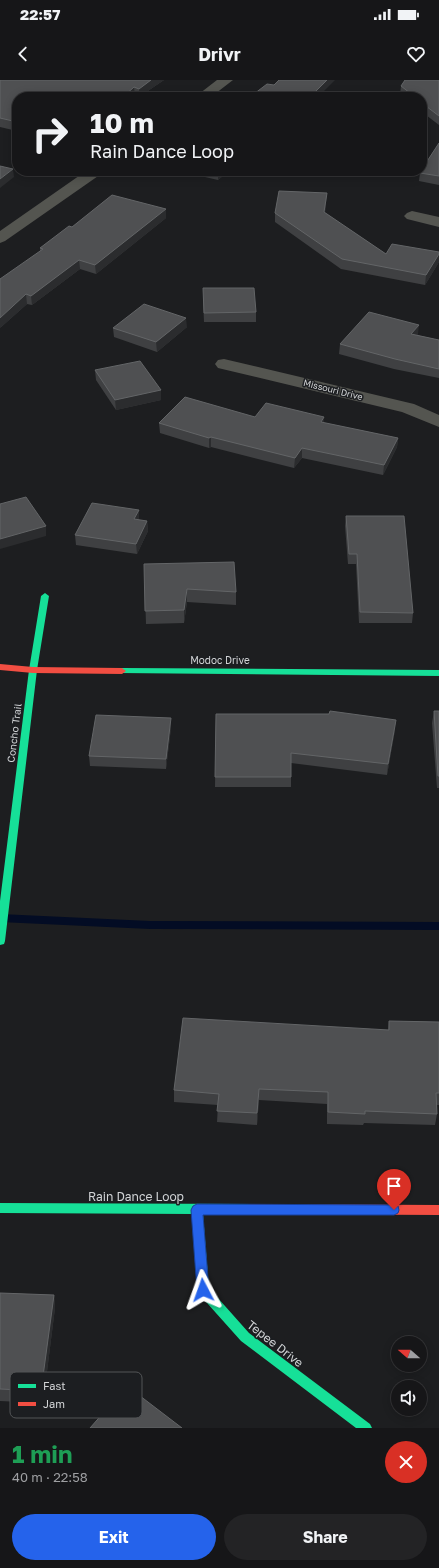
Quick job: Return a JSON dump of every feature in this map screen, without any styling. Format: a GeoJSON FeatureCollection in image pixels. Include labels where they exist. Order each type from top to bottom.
{"type":"FeatureCollection","features":[{"type":"Feature","properties":{"kind":"street"},"geometry":{"type":"LineString","coordinates":[[209,92],[226,80]]}},
{"type":"Feature","properties":{"kind":"street"},"geometry":{"type":"LineString","coordinates":[[0,238],[89,176]]}},
{"type":"Feature","properties":{"kind":"street"},"geometry":{"type":"LineString","coordinates":[[412,216],[439,222]]}},
{"type":"Feature","properties":{"kind":"street","name":"Missouri Drive"},"geometry":{"type":"LineString","coordinates":[[224,364],[408,408],[439,422]]}},
{"type":"Feature","properties":{"kind":"street","name":"Concho Trail"},"geometry":{"type":"LineString","coordinates":[[0,941],[33,670],[45,596]]}},
{"type":"Feature","properties":{"kind":"street","name":"Modoc Drive"},"geometry":{"type":"LineString","coordinates":[[0,667],[33,670],[439,672]]}},
{"type":"Feature","properties":{"kind":"street","name":"Rain Dance Loop"},"geometry":{"type":"LineString","coordinates":[[0,1208],[439,1210]]}},
{"type":"Feature","properties":{"kind":"street","name":"Tepee Drive"},"geometry":{"type":"LineString","coordinates":[[197,1210],[203,1290],[244,1337],[366,1428]]}},
{"type":"Feature","properties":{"kind":"building"},"geometry":{"type":"Polygon","coordinates":[[[0,80],[151,80],[139,89],[134,87],[128,92],[12,92],[12,121],[0,118],[0,80]]]}},
{"type":"Feature","properties":{"kind":"building"},"geometry":{"type":"Polygon","coordinates":[[[279,80],[327,80],[315,92],[257,92],[267,84],[274,85],[279,80]]]}},
{"type":"Feature","properties":{"kind":"building"},"geometry":{"type":"Polygon","coordinates":[[[405,80],[439,80],[439,116],[427,107],[427,92],[409,92],[401,86],[405,80]]]}},
{"type":"Feature","properties":{"kind":"building"},"geometry":{"type":"Polygon","coordinates":[[[439,143],[439,176],[427,174],[427,161],[439,143]]]}},
{"type":"Feature","properties":{"kind":"building"},"geometry":{"type":"Polygon","coordinates":[[[0,166],[12,169],[12,170],[0,179],[0,166]]]}},
{"type":"Feature","properties":{"kind":"building"},"geometry":{"type":"Polygon","coordinates":[[[279,191],[327,193],[324,212],[386,254],[392,244],[439,252],[439,254],[426,275],[342,259],[275,213],[279,191]]]}},
{"type":"Feature","properties":{"kind":"building"},"geometry":{"type":"Polygon","coordinates":[[[112,195],[166,209],[95,265],[79,260],[31,296],[26,294],[0,318],[0,279],[43,249],[40,248],[69,226],[72,227],[112,195]]]}},
{"type":"Feature","properties":{"kind":"building"},"geometry":{"type":"Polygon","coordinates":[[[203,288],[254,288],[256,312],[204,313],[203,288]]]}},
{"type":"Feature","properties":{"kind":"building"},"geometry":{"type":"Polygon","coordinates":[[[144,304],[186,318],[156,342],[113,328],[144,304]]]}},
{"type":"Feature","properties":{"kind":"building"},"geometry":{"type":"Polygon","coordinates":[[[369,312],[419,325],[411,334],[439,340],[439,369],[340,344],[369,312]]]}},
{"type":"Feature","properties":{"kind":"building"},"geometry":{"type":"Polygon","coordinates":[[[140,361],[161,390],[115,400],[95,370],[140,361]]]}},
{"type":"Feature","properties":{"kind":"building"},"geometry":{"type":"Polygon","coordinates":[[[185,397],[255,417],[266,403],[324,417],[321,422],[398,438],[384,465],[302,448],[295,458],[211,437],[209,438],[159,423],[185,397]]]}},
{"type":"Feature","properties":{"kind":"building"},"geometry":{"type":"Polygon","coordinates":[[[26,497],[46,526],[0,539],[0,504],[26,497]]]}},
{"type":"Feature","properties":{"kind":"building"},"geometry":{"type":"Polygon","coordinates":[[[92,503],[139,510],[134,519],[147,521],[136,544],[75,535],[92,503]]]}},
{"type":"Feature","properties":{"kind":"building"},"geometry":{"type":"Polygon","coordinates":[[[346,516],[404,516],[413,613],[360,612],[357,554],[349,554],[346,516]]]}},
{"type":"Feature","properties":{"kind":"building"},"geometry":{"type":"Polygon","coordinates":[[[234,562],[236,592],[187,589],[184,610],[145,611],[144,564],[234,562]]]}},
{"type":"Feature","properties":{"kind":"building"},"geometry":{"type":"Polygon","coordinates":[[[330,711],[396,720],[388,764],[291,753],[291,777],[215,777],[216,714],[329,714],[330,711]]]}},
{"type":"Feature","properties":{"kind":"building"},"geometry":{"type":"Polygon","coordinates":[[[434,711],[439,711],[439,776],[438,776],[434,711]]]}},
{"type":"Feature","properties":{"kind":"building"},"geometry":{"type":"Polygon","coordinates":[[[96,715],[171,718],[166,759],[89,756],[96,715]]]}},
{"type":"Feature","properties":{"kind":"building"},"geometry":{"type":"Polygon","coordinates":[[[183,1018],[389,1030],[389,1021],[439,1022],[439,1093],[436,1093],[437,1114],[365,1111],[365,1114],[328,1112],[328,1092],[259,1089],[257,1113],[217,1111],[219,1094],[174,1090],[183,1018]]]}},
{"type":"Feature","properties":{"kind":"building"},"geometry":{"type":"Polygon","coordinates":[[[0,1293],[54,1295],[44,1372],[10,1372],[10,1389],[0,1389],[0,1293]]]}},
{"type":"Feature","properties":{"kind":"building"},"geometry":{"type":"Polygon","coordinates":[[[142,1397],[182,1428],[90,1428],[99,1418],[142,1418],[142,1397]]]}},
{"type":"Feature","properties":{"kind":"waterway"},"geometry":{"type":"LineString","coordinates":[[0,918],[150,925],[439,926]]}},
{"type":"Feature","properties":{"kind":"traffic: fast"},"geometry":{"type":"LineString","coordinates":[[0,941],[33,670],[45,596]]}},
{"type":"Feature","properties":{"kind":"traffic: fast"},"geometry":{"type":"LineString","coordinates":[[122,671],[439,673]]}},
{"type":"Feature","properties":{"kind":"traffic: fast"},"geometry":{"type":"LineString","coordinates":[[0,1208],[251,1209]]}},
{"type":"Feature","properties":{"kind":"traffic: fast"},"geometry":{"type":"LineString","coordinates":[[197,1210],[203,1290],[245,1337],[366,1428]]}},
{"type":"Feature","properties":{"kind":"traffic: jam"},"geometry":{"type":"LineString","coordinates":[[0,667],[33,670],[122,671]]}},
{"type":"Feature","properties":{"kind":"traffic: jam"},"geometry":{"type":"LineString","coordinates":[[251,1209],[439,1210]]}},
{"type":"Feature","properties":{"kind":"route"},"geometry":{"type":"LineString","coordinates":[[203,1290],[197,1210],[394,1210]]}}]}
